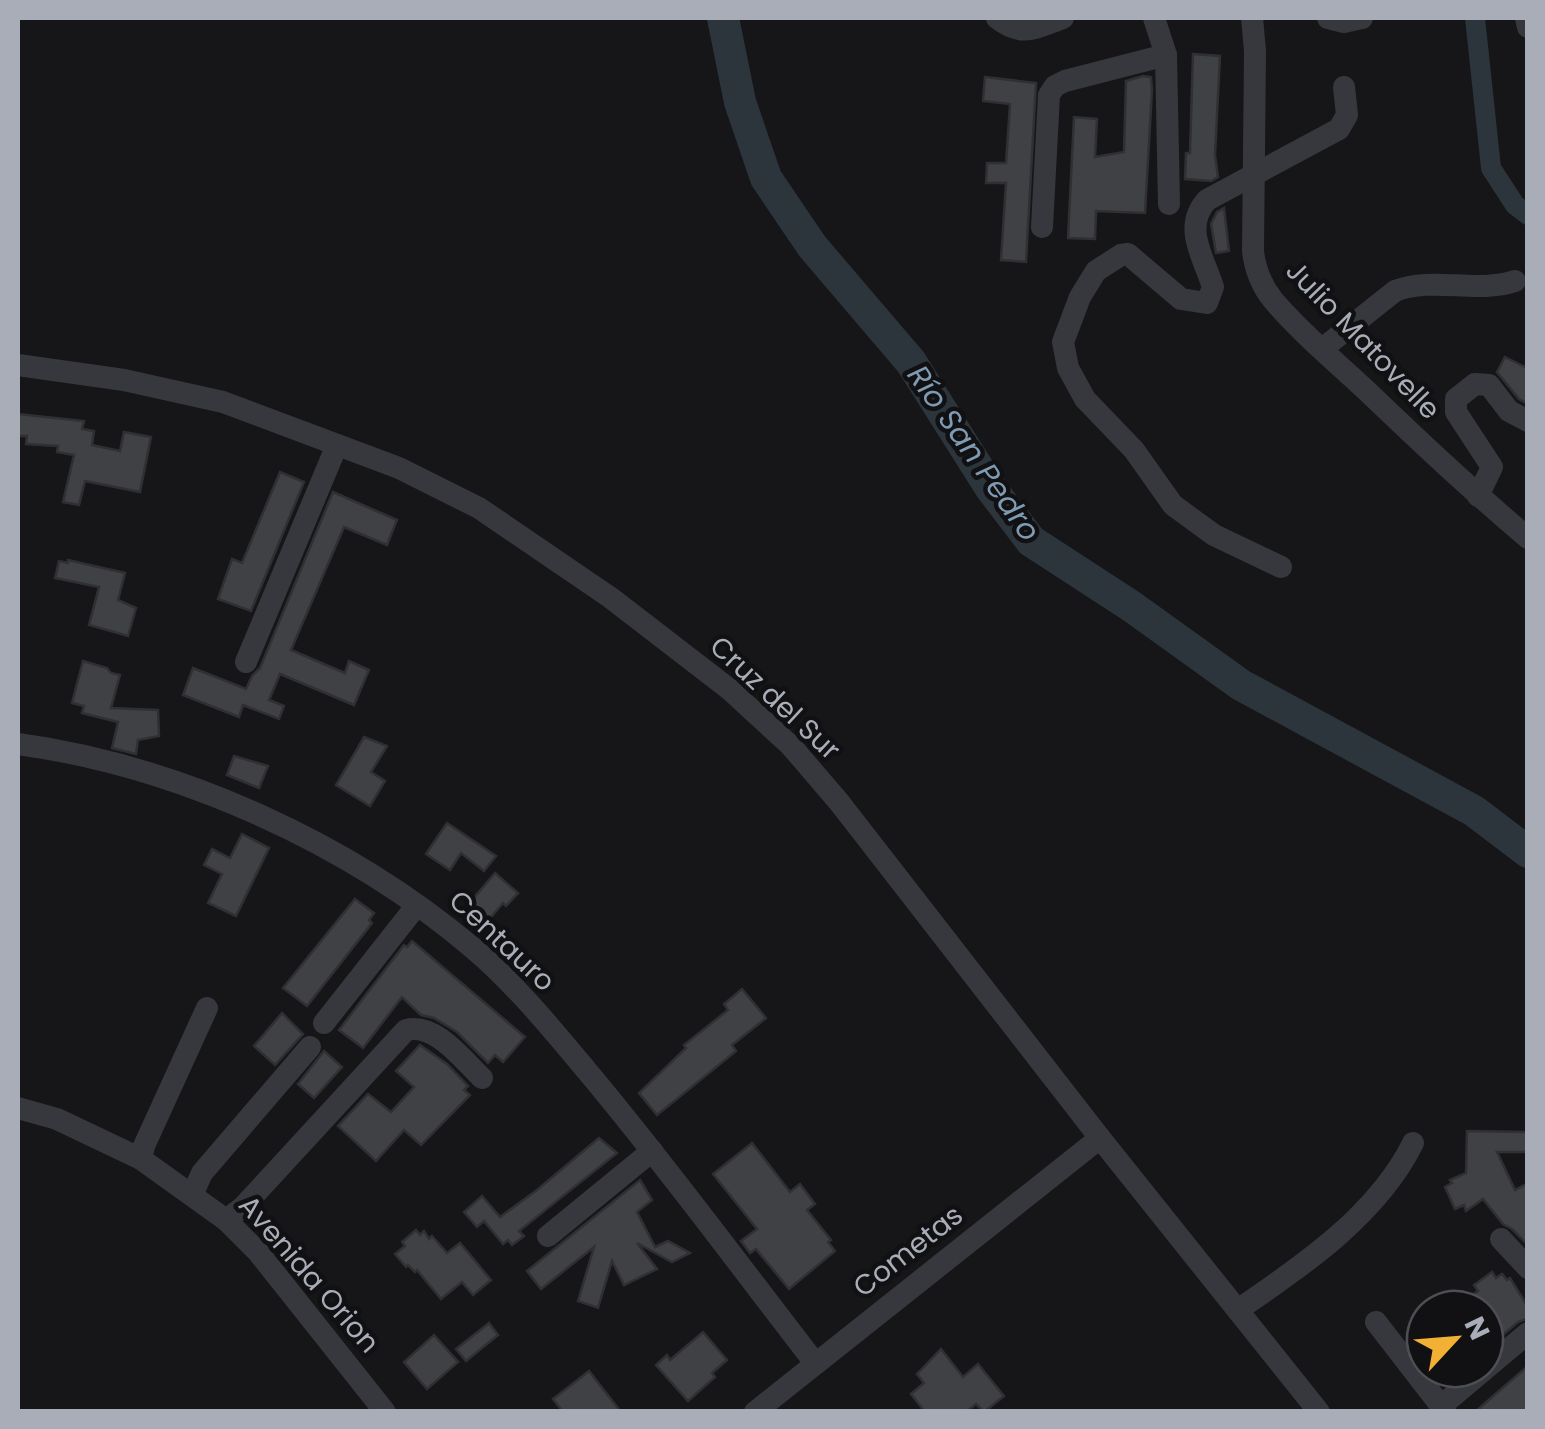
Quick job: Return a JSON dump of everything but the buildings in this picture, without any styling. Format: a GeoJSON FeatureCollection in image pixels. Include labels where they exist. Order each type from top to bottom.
{"type":"FeatureCollection","features":[{"type":"Feature","properties":{"kind":"street"},"geometry":{"type":"LineString","coordinates":[[997,18],[1013,30],[1023,31],[1063,18]]}},
{"type":"Feature","properties":{"kind":"street"},"geometry":{"type":"LineString","coordinates":[[1154,18],[1166,55],[1169,204]]}},
{"type":"Feature","properties":{"kind":"street","name":"Julio Matovelle"},"geometry":{"type":"LineString","coordinates":[[1252,18],[1255,268],[1272,298],[1322,349],[1528,538]]}},
{"type":"Feature","properties":{"kind":"street"},"geometry":{"type":"LineString","coordinates":[[1328,18],[1344,22],[1362,18]]}},
{"type":"Feature","properties":{"kind":"street"},"geometry":{"type":"LineString","coordinates":[[1526,18],[1528,27]]}},
{"type":"Feature","properties":{"kind":"street"},"geometry":{"type":"LineString","coordinates":[[1042,227],[1050,95],[1056,86],[1166,55]]}},
{"type":"Feature","properties":{"kind":"street"},"geometry":{"type":"LineString","coordinates":[[1281,567],[1214,535],[1173,505],[1124,438],[1085,399],[1068,368],[1063,342],[1071,314],[1096,271],[1121,254],[1128,254],[1181,299],[1208,303],[1214,287],[1197,245],[1194,221],[1207,200],[1339,129],[1346,115],[1344,88]]}},
{"type":"Feature","properties":{"kind":"street"},"geometry":{"type":"LineString","coordinates":[[1322,349],[1395,291],[1408,286],[1475,288],[1515,281]]}},
{"type":"Feature","properties":{"kind":"street","name":"Cruz del Sur"},"geometry":{"type":"LineString","coordinates":[[18,365],[124,380],[223,402],[400,468],[479,508],[611,598],[742,700],[791,746],[839,802],[1100,1138],[1320,1412]]}},
{"type":"Feature","properties":{"kind":"street"},"geometry":{"type":"LineString","coordinates":[[1478,496],[1492,467],[1456,412],[1456,399],[1476,384],[1489,384],[1509,410],[1528,420]]}},
{"type":"Feature","properties":{"kind":"street"},"geometry":{"type":"LineString","coordinates":[[246,662],[337,445]]}},
{"type":"Feature","properties":{"kind":"street","name":"Centauro"},"geometry":{"type":"LineString","coordinates":[[18,744],[99,758],[232,802],[316,842],[417,905],[476,951],[520,996],[652,1151],[816,1362]]}},
{"type":"Feature","properties":{"kind":"street"},"geometry":{"type":"LineString","coordinates":[[324,1024],[417,905]]}},
{"type":"Feature","properties":{"kind":"street"},"geometry":{"type":"LineString","coordinates":[[141,1159],[208,1008]]}},
{"type":"Feature","properties":{"kind":"street"},"geometry":{"type":"LineString","coordinates":[[226,1220],[243,1207],[406,1030],[417,1027],[432,1033],[482,1078]]}},
{"type":"Feature","properties":{"kind":"street"},"geometry":{"type":"LineString","coordinates":[[193,1193],[202,1173],[310,1047]]}},
{"type":"Feature","properties":{"kind":"street","name":"Avenida Orion"},"geometry":{"type":"LineString","coordinates":[[18,1108],[56,1118],[141,1159],[226,1220],[270,1266],[385,1412]]}},
{"type":"Feature","properties":{"kind":"street","name":"Cometas"},"geometry":{"type":"LineString","coordinates":[[755,1412],[1100,1138]]}},
{"type":"Feature","properties":{"kind":"street"},"geometry":{"type":"LineString","coordinates":[[1240,1308],[1358,1217],[1401,1168],[1413,1143]]}},
{"type":"Feature","properties":{"kind":"street"},"geometry":{"type":"LineString","coordinates":[[548,1236],[652,1151]]}},
{"type":"Feature","properties":{"kind":"street"},"geometry":{"type":"LineString","coordinates":[[1502,1239],[1528,1268]]}},
{"type":"Feature","properties":{"kind":"street"},"geometry":{"type":"LineString","coordinates":[[1376,1322],[1444,1409],[1528,1334]]}},
{"type":"Feature","properties":{"kind":"waterway","name":"Río San Pedro"},"geometry":{"type":"LineString","coordinates":[[723,18],[740,102],[766,178],[812,246],[911,362],[990,487],[1031,541],[1241,685],[1474,811],[1528,852]]}},
{"type":"Feature","properties":{"kind":"waterway"},"geometry":{"type":"LineString","coordinates":[[1475,18],[1491,168],[1515,205],[1528,215]]}}]}
